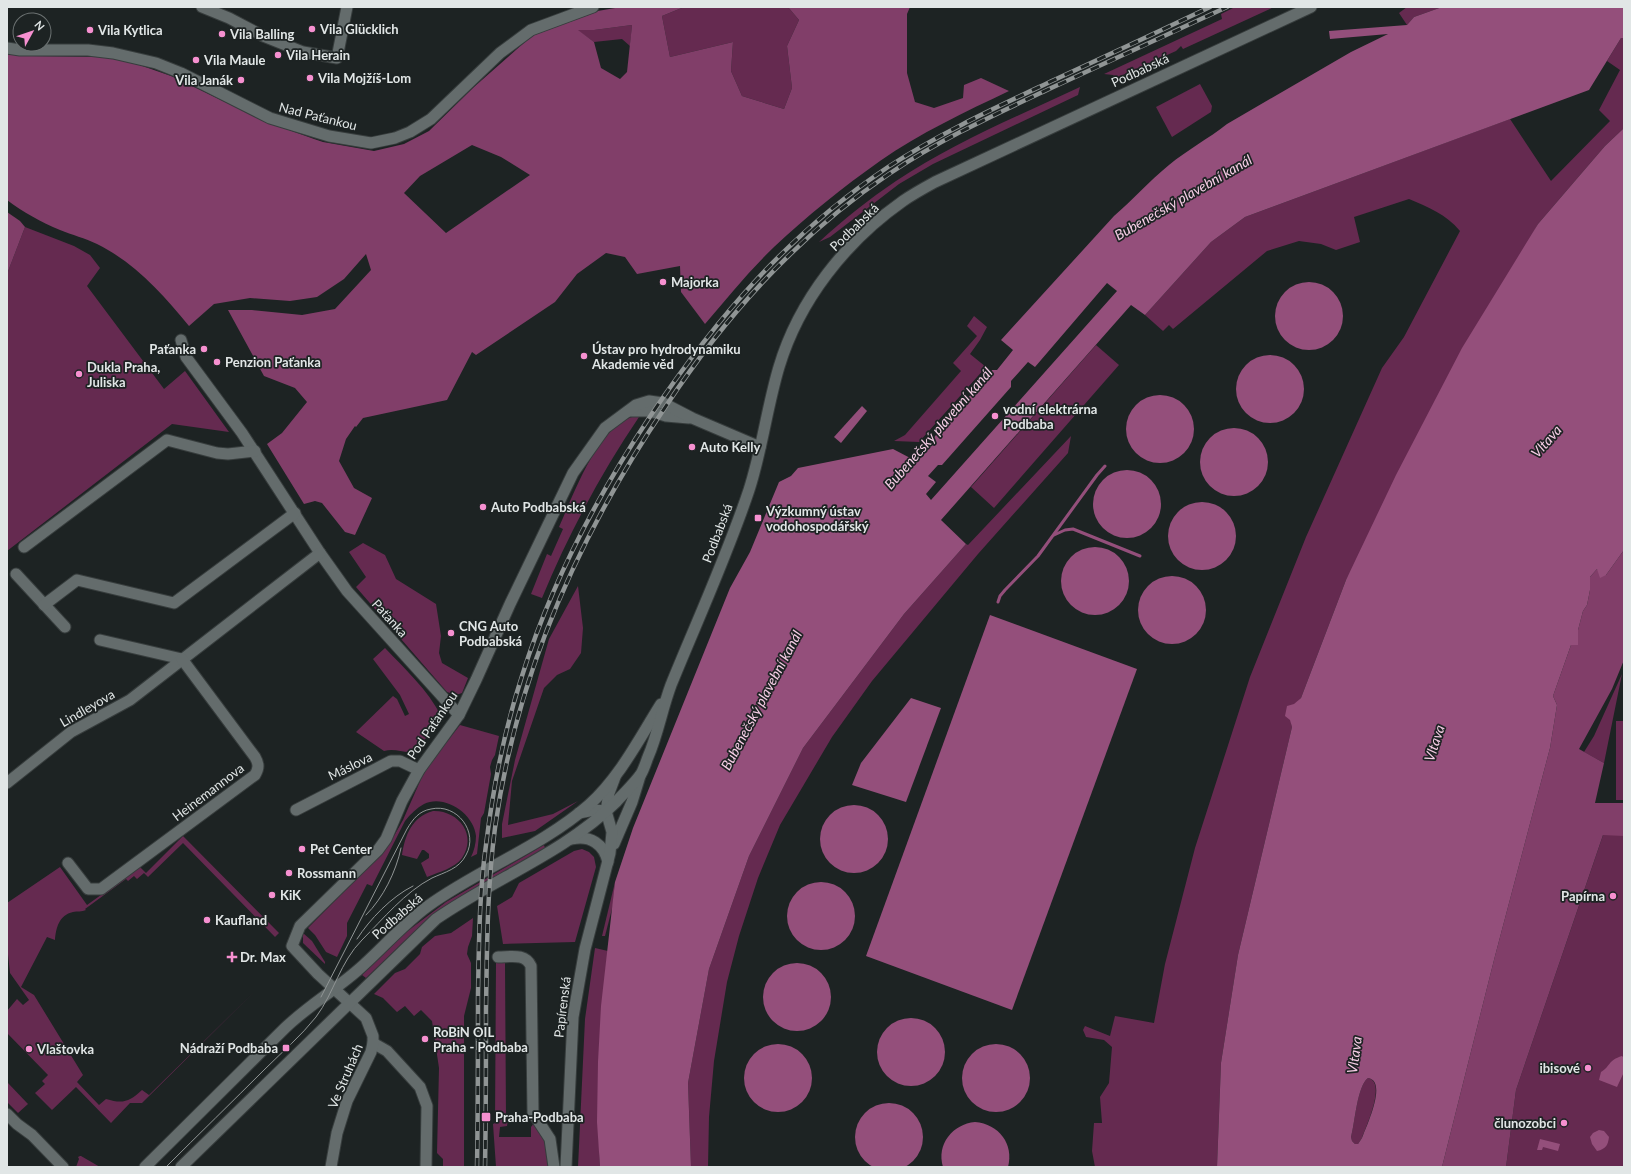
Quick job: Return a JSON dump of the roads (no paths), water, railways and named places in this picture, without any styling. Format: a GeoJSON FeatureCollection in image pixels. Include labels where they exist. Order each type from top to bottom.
{"type":"FeatureCollection","features":[{"type":"Feature","properties":{"kind":"street"},"geometry":{"type":"LineString","coordinates":[[202,7],[229,18],[263,36],[303,52],[337,58],[347,7]]}},
{"type":"Feature","properties":{"kind":"street","name":"Nad Paťankou"},"geometry":{"type":"LineString","coordinates":[[7,48],[20,50],[88,50],[113,53],[156,63],[182,73],[270,118],[329,136],[371,143],[395,138],[410,132],[431,118],[500,52],[531,30],[593,7]]}},
{"type":"Feature","properties":{"kind":"street","name":"Podbabská"},"geometry":{"type":"LineString","coordinates":[[181,1167],[436,919],[468,898],[572,838],[606,811],[641,773],[655,740],[667,695],[730,541],[749,490],[779,364],[796,323],[814,292],[847,249],[874,224],[903,201],[935,182],[1311,7]]}},
{"type":"Feature","properties":{"kind":"street","name":"Paťanka"},"geometry":{"type":"LineString","coordinates":[[181,340],[186,357],[254,451],[320,553],[348,591],[458,715]]}},
{"type":"Feature","properties":{"kind":"street","name":"Pod Paťankou"},"geometry":{"type":"LineString","coordinates":[[334,988],[292,946],[295,935],[300,926],[378,850],[386,839],[402,801],[419,770],[458,715],[476,680],[510,604],[573,473],[605,428],[636,405],[649,401],[667,404],[692,418],[760,447]]}},
{"type":"Feature","properties":{"kind":"street"},"geometry":{"type":"LineString","coordinates":[[24,547],[167,440],[217,453],[228,454],[254,451]]}},
{"type":"Feature","properties":{"kind":"street"},"geometry":{"type":"LineString","coordinates":[[44,605],[77,580],[174,603],[294,513]]}},
{"type":"Feature","properties":{"kind":"street","name":"Lindleyova"},"geometry":{"type":"LineString","coordinates":[[7,783],[71,732],[130,700],[182,658],[320,553]]}},
{"type":"Feature","properties":{"kind":"street"},"geometry":{"type":"LineString","coordinates":[[16,574],[65,627]]}},
{"type":"Feature","properties":{"kind":"street"},"geometry":{"type":"LineString","coordinates":[[100,640],[182,658]]}},
{"type":"Feature","properties":{"kind":"street","name":"Heinemannova"},"geometry":{"type":"LineString","coordinates":[[68,863],[88,889],[101,889],[255,775],[258,768],[258,762],[255,757],[182,658]]}},
{"type":"Feature","properties":{"kind":"street","name":"Podbabská"},"geometry":{"type":"LineString","coordinates":[[145,1167],[284,1028],[308,1007],[358,970],[393,935],[428,906],[461,884],[511,857],[560,827],[598,796],[615,776],[667,695]]}},
{"type":"Feature","properties":{"kind":"street","name":"Máslova"},"geometry":{"type":"LineString","coordinates":[[296,810],[391,761],[400,761],[419,770]]}},
{"type":"Feature","properties":{"kind":"street","name":"Papírenská"},"geometry":{"type":"LineString","coordinates":[[566,1167],[573,1017],[588,937],[609,858],[632,802],[641,773]]}},
{"type":"Feature","properties":{"kind":"street","name":"Papírenská"},"geometry":{"type":"LineString","coordinates":[[609,858],[612,832],[606,811],[609,793],[615,776]]}},
{"type":"Feature","properties":{"kind":"street"},"geometry":{"type":"LineString","coordinates":[[579,813],[594,810],[606,811]]}},
{"type":"Feature","properties":{"kind":"street"},"geometry":{"type":"LineString","coordinates":[[572,838],[584,837],[596,842],[609,858]]}},
{"type":"Feature","properties":{"kind":"street","name":"Papírenská"},"geometry":{"type":"LineString","coordinates":[[498,957],[522,957],[528,961],[531,966],[533,1112],[550,1140],[554,1167]]}},
{"type":"Feature","properties":{"kind":"street","name":"Ve Struhách"},"geometry":{"type":"LineString","coordinates":[[331,1167],[337,1133],[347,1101],[371,1052],[374,1042],[372,1032],[366,1018],[334,988]]}},
{"type":"Feature","properties":{"kind":"street"},"geometry":{"type":"LineString","coordinates":[[374,1042],[387,1051],[420,1087],[427,1106],[426,1162]]}},
{"type":"Feature","properties":{"kind":"street"},"geometry":{"type":"LineString","coordinates":[[7,1114],[17,1124],[32,1135],[64,1167]]}},
{"type":"Feature","properties":{"kind":"water","name":"Bubenečský plavební kanál"},"geometry":{"type":"Polygon","coordinates":[[[1442,7],[1624,7],[1624,38],[1621,38],[1589,90],[1245,217],[1211,242],[1145,315],[1131,305],[941,520],[966,544],[904,614],[803,748],[749,856],[709,969],[688,1083],[691,1167],[600,1167],[597,1122],[598,1062],[601,1006],[615,882],[633,828],[730,588],[750,552],[779,482],[791,476],[798,468],[893,449],[914,460],[919,460],[924,453],[924,449],[992,370],[997,370],[1013,350],[1001,340],[1114,216],[1162,171],[1183,154],[1227,124],[1351,52],[1388,34],[1330,39],[1329,31],[1407,25],[1414,17],[1442,7]],[[1107,283],[1035,367],[1028,362],[1011,381],[1011,387],[942,465],[938,465],[928,476],[936,482],[926,494],[931,500],[1117,291],[1107,283]]]}},
{"type":"Feature","properties":{"kind":"water","name":"Vltava"},"geometry":{"type":"Polygon","coordinates":[[[1624,128],[1624,550],[1606,575],[1600,578],[1597,569],[1590,577],[1590,590],[1587,605],[1583,611],[1578,630],[1578,645],[1571,645],[1553,696],[1557,705],[1550,748],[1495,956],[1442,1167],[1217,1167],[1221,1063],[1238,955],[1292,727],[1290,720],[1285,716],[1287,706],[1294,704],[1301,698],[1346,580],[1396,475],[1462,348],[1538,224],[1605,146],[1624,128]],[[1368,1078],[1364,1082],[1361,1089],[1351,1137],[1355,1144],[1358,1144],[1362,1138],[1371,1115],[1376,1095],[1374,1081],[1368,1078]]]}},
{"type":"Feature","properties":{"kind":"water"},"geometry":{"type":"Polygon","coordinates":[[[1309,282],[1322,285],[1333,292],[1340,303],[1343,316],[1340,329],[1333,340],[1322,347],[1309,350],[1296,347],[1285,340],[1278,329],[1275,316],[1278,303],[1285,292],[1296,285],[1309,282]]]}},
{"type":"Feature","properties":{"kind":"water"},"geometry":{"type":"Polygon","coordinates":[[[1270,355],[1283,358],[1294,365],[1301,376],[1304,389],[1301,402],[1294,413],[1283,420],[1270,423],[1257,420],[1246,413],[1239,402],[1236,389],[1239,376],[1246,365],[1257,358],[1270,355]]]}},
{"type":"Feature","properties":{"kind":"water"},"geometry":{"type":"Polygon","coordinates":[[[1160,395],[1173,398],[1184,405],[1191,416],[1194,429],[1191,442],[1184,453],[1173,460],[1160,463],[1147,460],[1136,453],[1129,442],[1126,429],[1129,416],[1136,405],[1147,398],[1160,395]]]}},
{"type":"Feature","properties":{"kind":"water"},"geometry":{"type":"Polygon","coordinates":[[[862,406],[867,411],[841,443],[834,437],[862,406]]]}},
{"type":"Feature","properties":{"kind":"water"},"geometry":{"type":"Polygon","coordinates":[[[1234,428],[1247,431],[1258,438],[1265,449],[1268,462],[1265,475],[1258,486],[1247,493],[1234,496],[1221,493],[1210,486],[1203,475],[1200,462],[1203,449],[1210,438],[1221,431],[1234,428]]]}},
{"type":"Feature","properties":{"kind":"water"},"geometry":{"type":"Polygon","coordinates":[[[1127,470],[1140,473],[1151,480],[1158,491],[1161,504],[1158,517],[1151,528],[1140,535],[1127,538],[1114,535],[1103,528],[1096,517],[1093,504],[1096,491],[1103,480],[1114,473],[1127,470]]]}},
{"type":"Feature","properties":{"kind":"water"},"geometry":{"type":"Polygon","coordinates":[[[1202,502],[1215,505],[1226,512],[1233,523],[1236,536],[1233,549],[1226,560],[1215,567],[1202,570],[1189,567],[1178,560],[1171,549],[1168,536],[1171,523],[1178,512],[1189,505],[1202,502]]]}},
{"type":"Feature","properties":{"kind":"water"},"geometry":{"type":"Polygon","coordinates":[[[1095,547],[1108,550],[1119,557],[1126,568],[1129,581],[1126,594],[1119,605],[1108,612],[1095,615],[1082,612],[1071,605],[1064,594],[1061,581],[1064,568],[1071,557],[1082,550],[1095,547]]]}},
{"type":"Feature","properties":{"kind":"water"},"geometry":{"type":"Polygon","coordinates":[[[1172,576],[1185,579],[1196,586],[1203,597],[1206,610],[1203,623],[1196,634],[1185,641],[1172,644],[1159,641],[1148,634],[1141,623],[1138,610],[1141,597],[1148,586],[1159,579],[1172,576]]]}},
{"type":"Feature","properties":{"kind":"water"},"geometry":{"type":"Polygon","coordinates":[[[990,615],[1137,669],[1012,1010],[866,956],[990,615]]]}},
{"type":"Feature","properties":{"kind":"water"},"geometry":{"type":"Polygon","coordinates":[[[911,698],[941,708],[906,802],[852,785],[861,763],[911,698]]]}},
{"type":"Feature","properties":{"kind":"water"},"geometry":{"type":"Polygon","coordinates":[[[854,805],[867,808],[878,815],[885,826],[888,839],[885,852],[878,863],[867,870],[854,873],[841,870],[830,863],[823,852],[820,839],[823,826],[830,815],[841,808],[854,805]]]}},
{"type":"Feature","properties":{"kind":"water"},"geometry":{"type":"Polygon","coordinates":[[[821,882],[834,885],[845,892],[852,903],[855,916],[852,929],[845,940],[834,947],[821,950],[808,947],[797,940],[790,929],[787,916],[790,903],[797,892],[808,885],[821,882]]]}},
{"type":"Feature","properties":{"kind":"water"},"geometry":{"type":"Polygon","coordinates":[[[797,963],[810,966],[821,973],[828,984],[831,997],[828,1010],[821,1021],[810,1028],[797,1031],[784,1028],[773,1021],[766,1010],[763,997],[766,984],[773,973],[784,966],[797,963]]]}},
{"type":"Feature","properties":{"kind":"water"},"geometry":{"type":"Polygon","coordinates":[[[911,1018],[924,1021],[935,1028],[942,1039],[945,1052],[942,1065],[935,1076],[924,1083],[911,1086],[898,1083],[887,1076],[880,1065],[877,1052],[880,1039],[887,1028],[898,1021],[911,1018]]]}},
{"type":"Feature","properties":{"kind":"water"},"geometry":{"type":"Polygon","coordinates":[[[778,1044],[791,1046],[802,1054],[810,1065],[812,1078],[810,1091],[802,1102],[791,1110],[778,1112],[765,1110],[754,1102],[746,1091],[744,1078],[746,1065],[754,1054],[765,1046],[778,1044]]]}},
{"type":"Feature","properties":{"kind":"water"},"geometry":{"type":"Polygon","coordinates":[[[996,1044],[1009,1047],[1020,1054],[1027,1065],[1030,1078],[1027,1091],[1020,1102],[1009,1109],[996,1112],[983,1109],[972,1102],[965,1091],[962,1078],[965,1065],[972,1054],[983,1047],[996,1044]]]}},
{"type":"Feature","properties":{"kind":"water"},"geometry":{"type":"Polygon","coordinates":[[[1622,1056],[1624,1058],[1624,1072],[1617,1087],[1599,1080],[1601,1072],[1614,1059],[1622,1056]]]}},
{"type":"Feature","properties":{"kind":"water"},"geometry":{"type":"Polygon","coordinates":[[[889,1103],[902,1106],[913,1113],[920,1124],[923,1137],[920,1150],[913,1161],[902,1168],[889,1171],[876,1168],[865,1161],[858,1150],[855,1137],[858,1124],[865,1113],[876,1106],[889,1103]]]}},
{"type":"Feature","properties":{"kind":"water"},"geometry":{"type":"Polygon","coordinates":[[[975,1122],[991,1127],[998,1131],[1003,1137],[1007,1143],[1009,1151],[1008,1167],[943,1167],[941,1159],[942,1151],[944,1143],[948,1137],[953,1131],[960,1127],[975,1122]]]}},
{"type":"Feature","properties":{"kind":"water"},"geometry":{"type":"Polygon","coordinates":[[[1599,1130],[1604,1131],[1609,1137],[1606,1146],[1597,1151],[1592,1144],[1590,1137],[1593,1133],[1599,1130]]]}},
{"type":"Feature","properties":{"kind":"water"},"geometry":{"type":"Polygon","coordinates":[[[1540,1139],[1560,1144],[1558,1151],[1543,1147],[1542,1150],[1537,1150],[1540,1139]]]}},
{"type":"Feature","properties":{"kind":"waterway"},"geometry":{"type":"LineString","coordinates":[[998,602],[1000,596],[1005,590],[1038,556],[1105,466]]}},
{"type":"Feature","properties":{"kind":"waterway"},"geometry":{"type":"LineString","coordinates":[[1054,535],[1065,530],[1073,529],[1140,556]]}},
{"type":"Feature","properties":{"kind":"tram line"},"geometry":{"type":"LineString","coordinates":[[166,1167],[310,1024],[328,998],[354,949],[386,915],[422,884],[460,864],[466,855],[470,837],[463,821],[457,815],[449,810],[441,808],[431,809],[417,816],[412,822],[407,829],[321,997]]}},
{"type":"Feature","properties":{"kind":"tram line"},"geometry":{"type":"LineString","coordinates":[[366,915],[378,901],[388,884],[396,866],[401,848]]}},
{"type":"Feature","properties":{"kind":"tram line"},"geometry":{"type":"LineString","coordinates":[[357,939],[368,924],[389,902],[413,886]]}},
{"type":"Feature","properties":{"kind":"railway"},"geometry":{"type":"LineString","coordinates":[[477,1167],[478,994],[481,901],[489,824],[500,760],[522,676],[547,607],[577,541],[631,446],[676,379],[729,311],[757,279],[787,249],[818,220],[852,193],[888,167],[969,121],[1210,7]]}},
{"type":"Feature","properties":{"kind":"railway"},"geometry":{"type":"LineString","coordinates":[[485,1167],[487,941],[489,896],[492,851],[505,771],[518,715],[556,607],[606,504],[635,454],[689,372],[739,309],[794,250],[824,223],[856,198],[889,174],[927,150],[967,128],[1227,7]]}},
{"type":"Feature","properties":{"kind":"place","name":"Vila Glücklich"},"geometry":{"type":"Point","coordinates":[312,29]}},
{"type":"Feature","properties":{"kind":"place","name":"Vila Kytlica"},"geometry":{"type":"Point","coordinates":[90,30]}},
{"type":"Feature","properties":{"kind":"place","name":"Vila Balling"},"geometry":{"type":"Point","coordinates":[222,34]}},
{"type":"Feature","properties":{"kind":"place","name":"Vila Herain"},"geometry":{"type":"Point","coordinates":[278,55]}},
{"type":"Feature","properties":{"kind":"place","name":"Vila Maule"},"geometry":{"type":"Point","coordinates":[196,60]}},
{"type":"Feature","properties":{"kind":"place","name":"Vila Mojžíš-Lom"},"geometry":{"type":"Point","coordinates":[310,78]}},
{"type":"Feature","properties":{"kind":"place","name":"Vila Janák"},"geometry":{"type":"Point","coordinates":[241,80]}},
{"type":"Feature","properties":{"kind":"place","name":"Majorka"},"geometry":{"type":"Point","coordinates":[663,282]}},
{"type":"Feature","properties":{"kind":"place","name":"Paťanka"},"geometry":{"type":"Point","coordinates":[204,349]}},
{"type":"Feature","properties":{"kind":"place","name":"Ústav pro hydrodynamiku Akademie věd"},"geometry":{"type":"Point","coordinates":[584,356]}},
{"type":"Feature","properties":{"kind":"place","name":"Penzion Paťanka"},"geometry":{"type":"Point","coordinates":[217,362]}},
{"type":"Feature","properties":{"kind":"place","name":"Dukla Praha, Juliska"},"geometry":{"type":"Point","coordinates":[79,374]}},
{"type":"Feature","properties":{"kind":"place","name":"vodní elektrárna Podbaba"},"geometry":{"type":"Point","coordinates":[995,416]}},
{"type":"Feature","properties":{"kind":"place","name":"Auto Kelly"},"geometry":{"type":"Point","coordinates":[692,447]}},
{"type":"Feature","properties":{"kind":"place","name":"Auto Podbabská"},"geometry":{"type":"Point","coordinates":[483,507]}},
{"type":"Feature","properties":{"kind":"place","name":"Výzkumný ústav vodohospodářský"},"geometry":{"type":"Point","coordinates":[758,518]}},
{"type":"Feature","properties":{"kind":"place","name":"CNG Auto Podbabská"},"geometry":{"type":"Point","coordinates":[451,633]}},
{"type":"Feature","properties":{"kind":"place","name":"Pet Center"},"geometry":{"type":"Point","coordinates":[302,849]}},
{"type":"Feature","properties":{"kind":"place","name":"Rossmann"},"geometry":{"type":"Point","coordinates":[289,873]}},
{"type":"Feature","properties":{"kind":"place","name":"KiK"},"geometry":{"type":"Point","coordinates":[272,895]}},
{"type":"Feature","properties":{"kind":"place","name":"Papírna"},"geometry":{"type":"Point","coordinates":[1613,896]}},
{"type":"Feature","properties":{"kind":"place","name":"Kaufland"},"geometry":{"type":"Point","coordinates":[207,920]}},
{"type":"Feature","properties":{"kind":"place","name":"Dr. Max"},"geometry":{"type":"Point","coordinates":[232,957]}},
{"type":"Feature","properties":{"kind":"place","name":"RoBiN OIL Praha - Podbaba"},"geometry":{"type":"Point","coordinates":[425,1039]}},
{"type":"Feature","properties":{"kind":"place","name":"Nádraží Podbaba"},"geometry":{"type":"Point","coordinates":[286,1048]}},
{"type":"Feature","properties":{"kind":"place","name":"Vlaštovka"},"geometry":{"type":"Point","coordinates":[29,1049]}},
{"type":"Feature","properties":{"kind":"place","name":"ibisové"},"geometry":{"type":"Point","coordinates":[1588,1068]}},
{"type":"Feature","properties":{"kind":"place","name":"Praha-Podbaba"},"geometry":{"type":"Point","coordinates":[486,1117]}},
{"type":"Feature","properties":{"kind":"place","name":"člunozobci"},"geometry":{"type":"Point","coordinates":[1564,1123]}}]}
